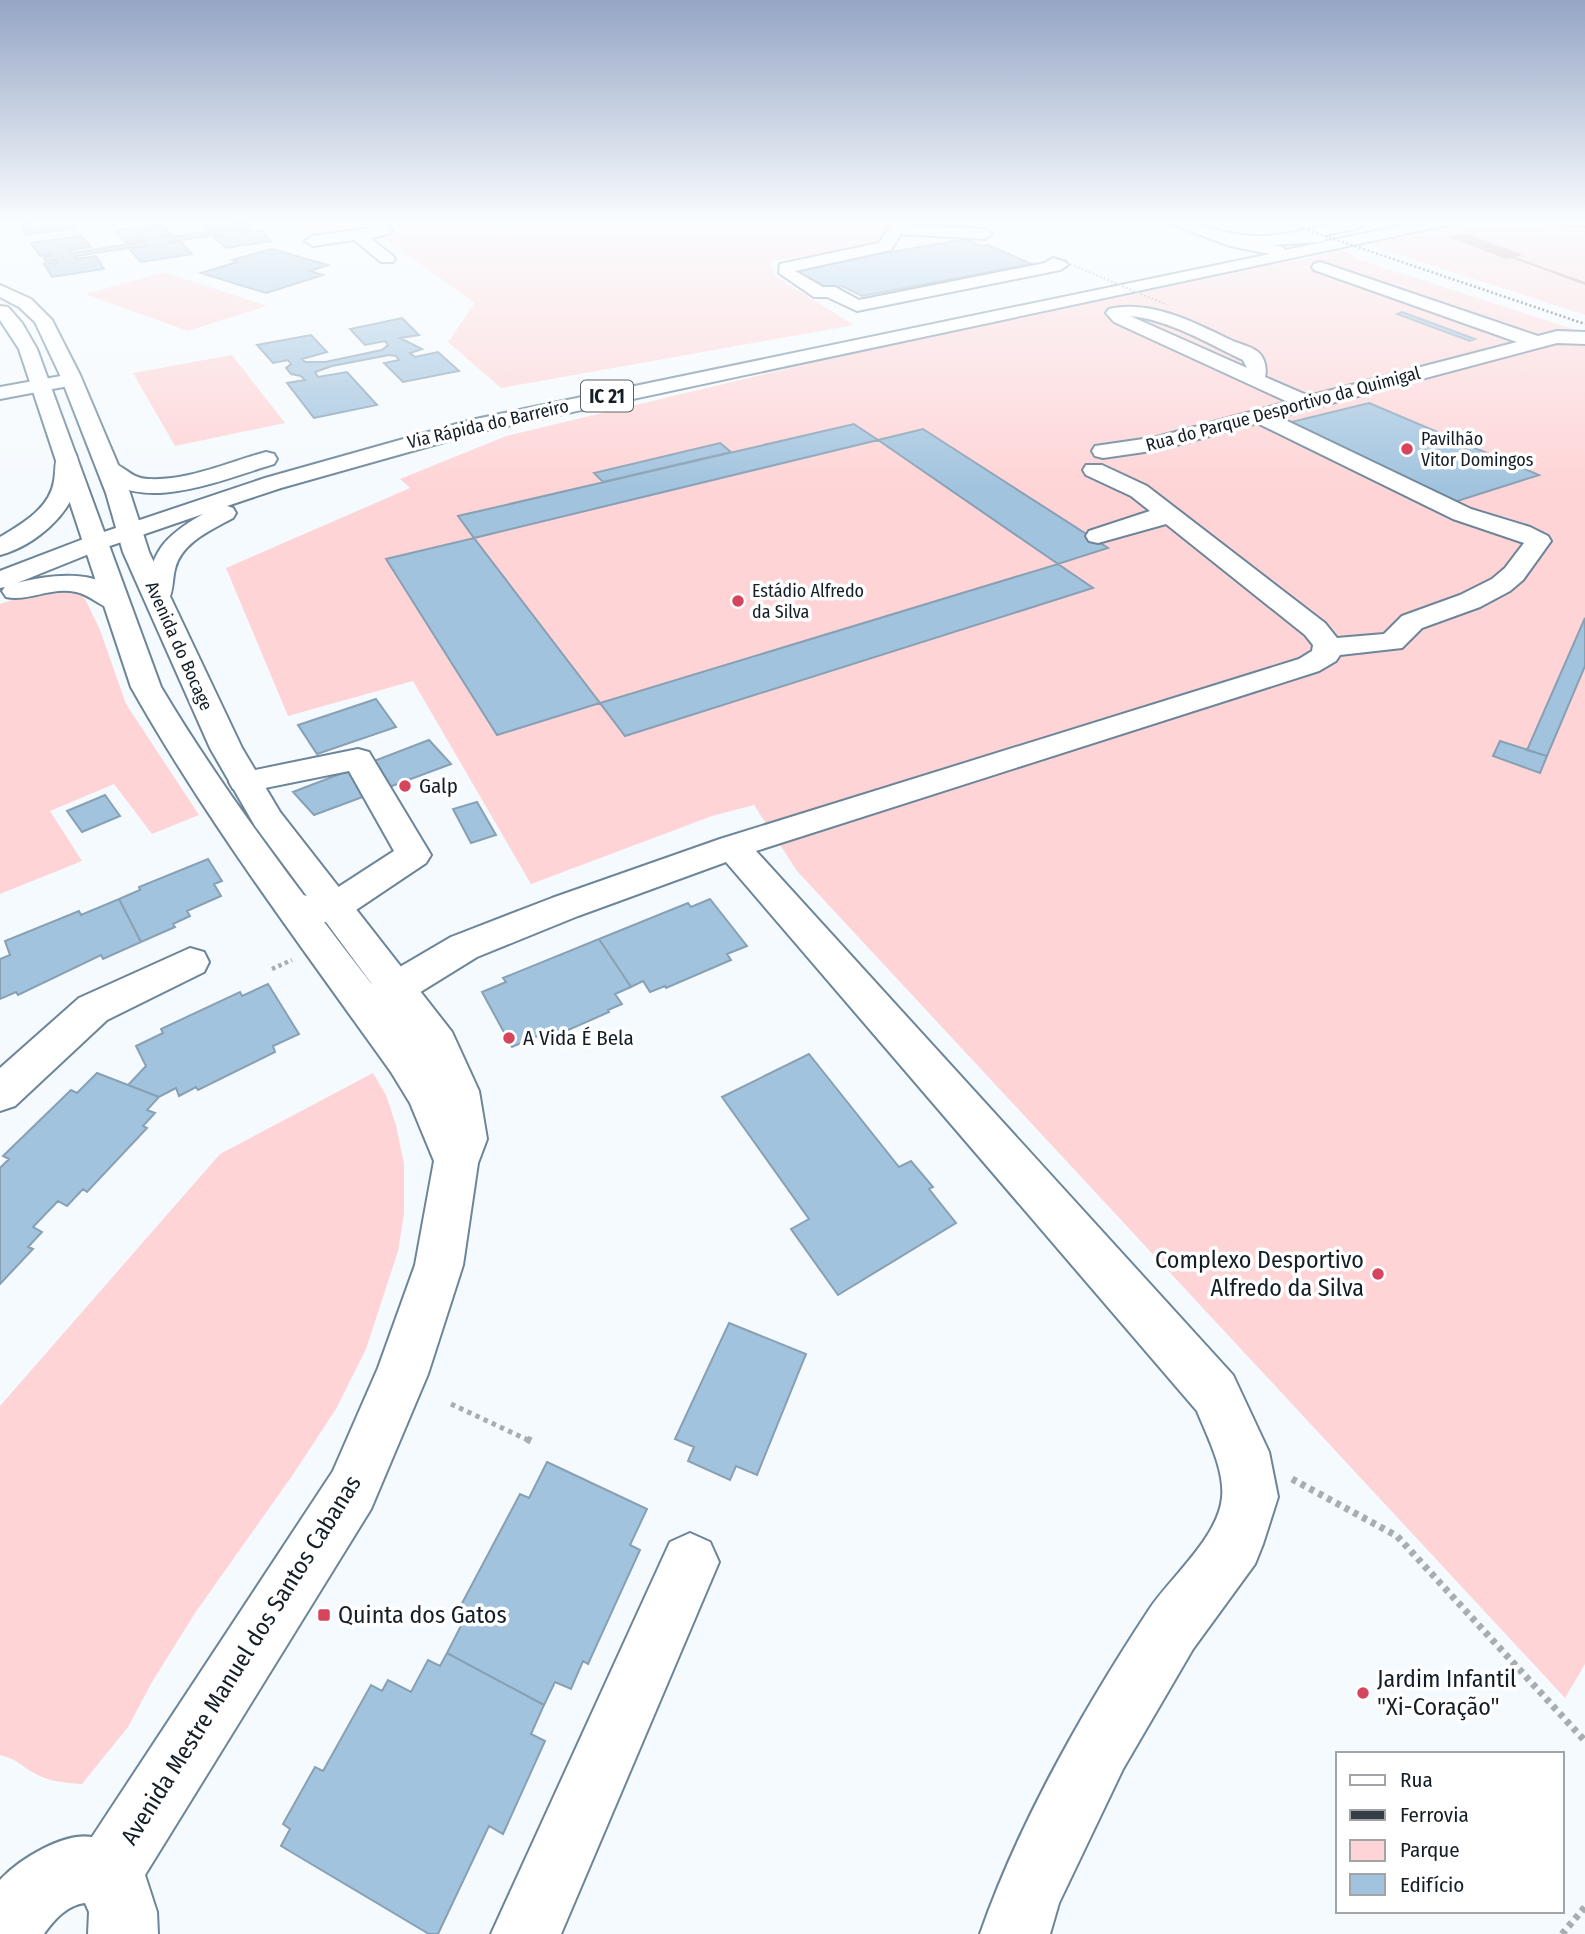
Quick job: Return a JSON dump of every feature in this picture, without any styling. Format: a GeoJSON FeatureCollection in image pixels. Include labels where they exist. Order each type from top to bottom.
{"type":"FeatureCollection","features":[{"type":"Feature","properties":{"kind":"main road","name":"Avenida do Bocage"},"geometry":{"type":"LineString","coordinates":[[1,310],[16,327],[28,349],[146,687],[175,737],[244,842],[289,902],[381,997]]}},
{"type":"Feature","properties":{"kind":"main road","name":"Avenida do Bocage"},"geometry":{"type":"LineString","coordinates":[[33,310],[43,320],[72,380],[127,523],[203,701],[226,748],[267,818],[334,907],[381,997]]}},
{"type":"Feature","properties":{"kind":"main road","name":"Via Rápida do Barreiro"},"geometry":{"type":"LineString","coordinates":[[0,561],[127,523],[170,498],[344,452],[527,397],[953,310]]}},
{"type":"Feature","properties":{"kind":"main road","name":"Via Rápida do Barreiro"},"geometry":{"type":"LineString","coordinates":[[344,452],[1027,310]]}},
{"type":"Feature","properties":{"kind":"main road"},"geometry":{"type":"LineString","coordinates":[[1126,310],[1115,313],[1120,318],[1307,403]]}},
{"type":"Feature","properties":{"kind":"main road"},"geometry":{"type":"LineString","coordinates":[[1139,310],[1149,312],[1251,356],[1257,368],[1255,380]]}},
{"type":"Feature","properties":{"kind":"main road"},"geometry":{"type":"LineString","coordinates":[[1460,310],[1536,342]]}},
{"type":"Feature","properties":{"kind":"main road","name":"Rua do Parque Desportivo da Quimigal"},"geometry":{"type":"LineString","coordinates":[[1171,516],[1099,461],[1536,342],[1557,337],[1585,338]]}},
{"type":"Feature","properties":{"kind":"main road"},"geometry":{"type":"LineString","coordinates":[[0,393],[72,380]]}},
{"type":"Feature","properties":{"kind":"main road"},"geometry":{"type":"LineString","coordinates":[[1259,416],[1462,514],[1521,532],[1539,541],[1514,574],[1501,584],[1470,601],[1412,622],[1392,642],[1328,647]]}},
{"type":"Feature","properties":{"kind":"main road"},"geometry":{"type":"LineString","coordinates":[[316,449],[344,452]]}},
{"type":"Feature","properties":{"kind":"main road"},"geometry":{"type":"LineString","coordinates":[[158,596],[164,563],[176,545],[196,528],[344,452]]}},
{"type":"Feature","properties":{"kind":"main road"},"geometry":{"type":"LineString","coordinates":[[107,467],[134,485],[150,486],[183,481],[292,453]]}},
{"type":"Feature","properties":{"kind":"main road"},"geometry":{"type":"LineString","coordinates":[[0,547],[28,531],[48,514],[65,485],[67,458]]}},
{"type":"Feature","properties":{"kind":"main road"},"geometry":{"type":"LineString","coordinates":[[381,997],[464,947],[732,846],[1309,665],[1324,657],[1328,647],[1326,640],[1315,629],[1171,516],[1153,518],[1098,536]]}},
{"type":"Feature","properties":{"kind":"main road","name":"Via Rápida do Barreiro"},"geometry":{"type":"LineString","coordinates":[[0,580],[93,535]]}},
{"type":"Feature","properties":{"kind":"main road"},"geometry":{"type":"LineString","coordinates":[[0,596],[32,587],[78,583],[96,588],[116,603]]}},
{"type":"Feature","properties":{"kind":"main road"},"geometry":{"type":"LineString","coordinates":[[245,782],[358,759],[414,855],[334,907],[313,912],[289,902]]}},
{"type":"Feature","properties":{"kind":"main road"},"geometry":{"type":"LineString","coordinates":[[732,846],[1216,1393],[1242,1452],[1250,1497],[1235,1544],[1172,1628],[1101,1747],[1028,1894],[1016,1934]]}},
{"type":"Feature","properties":{"kind":"main road"},"geometry":{"type":"LineString","coordinates":[[0,1094],[93,1009],[190,962]]}},
{"type":"Feature","properties":{"kind":"main road","name":"Avenida Mestre Manuel dos Santos Cabanas"},"geometry":{"type":"LineString","coordinates":[[6,1919],[36,1891],[62,1874],[86,1869],[115,1905],[352,1490],[402,1374],[439,1265],[456,1163],[429,1097],[381,997]]}},
{"type":"Feature","properties":{"kind":"main road"},"geometry":{"type":"LineString","coordinates":[[526,1934],[690,1562]]}},
{"type":"Feature","properties":{"kind":"path"},"geometry":{"type":"LineString","coordinates":[[272,969],[293,960]]}},
{"type":"Feature","properties":{"kind":"path"},"geometry":{"type":"LineString","coordinates":[[451,1404],[531,1441]]}},
{"type":"Feature","properties":{"kind":"path"},"geometry":{"type":"LineString","coordinates":[[1242,1452],[1397,1536],[1585,1741]]}},
{"type":"Feature","properties":{"kind":"path"},"geometry":{"type":"LineString","coordinates":[[1562,1934],[1585,1907]]}},
{"type":"Feature","properties":{"kind":"green space"},"geometry":{"type":"Polygon","coordinates":[[[130,310],[254,310],[188,331],[130,310]]]}},
{"type":"Feature","properties":{"kind":"green space"},"geometry":{"type":"Polygon","coordinates":[[[470,310],[830,310],[854,325],[501,388],[448,342],[470,310]]]}},
{"type":"Feature","properties":{"kind":"green space","name":"Complexo Desportivo Alfredo da Silva"},"geometry":{"type":"Polygon","coordinates":[[[1056,310],[1515,310],[1585,333],[1585,1664],[1565,1698],[797,871],[754,805],[712,816],[531,884],[413,681],[288,716],[226,568],[410,488],[400,479],[506,436],[870,349],[1056,310]]]}},
{"type":"Feature","properties":{"kind":"green space"},"geometry":{"type":"Polygon","coordinates":[[[1570,310],[1585,310],[1585,315],[1570,310]]]}},
{"type":"Feature","properties":{"kind":"green space"},"geometry":{"type":"Polygon","coordinates":[[[232,355],[285,423],[175,446],[133,373],[232,355]]]}},
{"type":"Feature","properties":{"kind":"green space"},"geometry":{"type":"Polygon","coordinates":[[[64,590],[82,596],[86,601],[100,630],[126,704],[199,815],[152,834],[114,784],[50,811],[82,861],[0,894],[0,604],[39,591],[64,590]]]}},
{"type":"Feature","properties":{"kind":"green space"},"geometry":{"type":"Polygon","coordinates":[[[373,1073],[386,1095],[396,1125],[404,1164],[404,1214],[398,1251],[366,1349],[336,1409],[195,1613],[152,1682],[128,1727],[82,1784],[41,1777],[16,1761],[0,1755],[0,1406],[220,1154],[373,1073]]]}},
{"type":"Feature","properties":{"kind":"building"},"geometry":{"type":"Polygon","coordinates":[[[1402,312],[1475,339],[1470,341],[1397,314],[1402,312]]]}},
{"type":"Feature","properties":{"kind":"building"},"geometry":{"type":"Polygon","coordinates":[[[402,318],[419,335],[400,338],[422,349],[410,353],[415,357],[438,352],[459,371],[403,382],[384,363],[399,360],[396,356],[389,355],[332,366],[315,372],[318,377],[347,372],[377,405],[314,418],[287,383],[305,380],[301,376],[291,374],[286,368],[291,364],[288,360],[273,363],[257,345],[311,335],[327,352],[302,359],[305,362],[325,362],[382,350],[388,345],[385,341],[365,345],[350,329],[402,318]]]}},
{"type":"Feature","properties":{"kind":"building","name":"Pavilhão Vitor Domingos"},"geometry":{"type":"Polygon","coordinates":[[[1369,403],[1539,475],[1448,504],[1283,424],[1369,403]]]}},
{"type":"Feature","properties":{"kind":"building"},"geometry":{"type":"Polygon","coordinates":[[[854,424],[878,440],[474,538],[458,516],[854,424]]]}},
{"type":"Feature","properties":{"kind":"building"},"geometry":{"type":"Polygon","coordinates":[[[923,429],[1108,548],[1058,564],[878,440],[923,429]]]}},
{"type":"Feature","properties":{"kind":"building"},"geometry":{"type":"Polygon","coordinates":[[[720,443],[731,452],[603,482],[594,473],[720,443]]]}},
{"type":"Feature","properties":{"kind":"building"},"geometry":{"type":"Polygon","coordinates":[[[474,538],[600,703],[497,735],[386,559],[474,538]]]}},
{"type":"Feature","properties":{"kind":"building"},"geometry":{"type":"Polygon","coordinates":[[[1058,564],[1093,588],[625,736],[600,703],[1058,564]]]}},
{"type":"Feature","properties":{"kind":"building"},"geometry":{"type":"Polygon","coordinates":[[[1585,618],[1585,666],[1547,756],[1527,750],[1585,618]]]}},
{"type":"Feature","properties":{"kind":"building"},"geometry":{"type":"Polygon","coordinates":[[[376,699],[396,727],[317,754],[298,725],[376,699]]]}},
{"type":"Feature","properties":{"kind":"building"},"geometry":{"type":"Polygon","coordinates":[[[429,740],[451,764],[314,815],[293,792],[429,740]]]}},
{"type":"Feature","properties":{"kind":"building"},"geometry":{"type":"Polygon","coordinates":[[[1500,741],[1547,756],[1540,773],[1493,756],[1500,741]]]}},
{"type":"Feature","properties":{"kind":"building"},"geometry":{"type":"Polygon","coordinates":[[[105,795],[120,816],[82,832],[67,811],[105,795]]]}},
{"type":"Feature","properties":{"kind":"building"},"geometry":{"type":"Polygon","coordinates":[[[477,802],[496,835],[471,843],[453,809],[477,802]]]}},
{"type":"Feature","properties":{"kind":"building"},"geometry":{"type":"Polygon","coordinates":[[[208,859],[222,881],[214,884],[221,896],[187,911],[190,916],[173,924],[175,927],[141,942],[119,899],[140,890],[139,887],[208,859]]]}},
{"type":"Feature","properties":{"kind":"building"},"geometry":{"type":"Polygon","coordinates":[[[119,899],[141,942],[103,959],[101,955],[18,995],[16,992],[0,999],[0,959],[10,955],[5,941],[79,911],[81,915],[119,899]]]}},
{"type":"Feature","properties":{"kind":"building"},"geometry":{"type":"Polygon","coordinates":[[[710,899],[747,946],[727,954],[731,960],[666,988],[665,986],[650,992],[643,981],[631,987],[599,939],[688,903],[691,907],[710,899]]]}},
{"type":"Feature","properties":{"kind":"building"},"geometry":{"type":"Polygon","coordinates":[[[599,939],[631,987],[615,994],[622,1004],[541,1042],[537,1036],[512,1047],[482,992],[506,982],[503,978],[599,939]]]}},
{"type":"Feature","properties":{"kind":"building"},"geometry":{"type":"Polygon","coordinates":[[[268,984],[299,1034],[273,1046],[275,1052],[198,1090],[196,1087],[179,1096],[176,1088],[159,1097],[128,1085],[146,1066],[136,1046],[163,1033],[161,1029],[240,992],[242,996],[268,984]]]}},
{"type":"Feature","properties":{"kind":"building"},"geometry":{"type":"Polygon","coordinates":[[[809,1054],[899,1167],[911,1161],[933,1187],[929,1189],[956,1223],[838,1295],[791,1229],[809,1219],[722,1097],[809,1054]]]}},
{"type":"Feature","properties":{"kind":"building"},"geometry":{"type":"Polygon","coordinates":[[[97,1073],[159,1097],[147,1110],[155,1113],[143,1126],[147,1128],[87,1192],[83,1189],[67,1206],[58,1201],[33,1227],[42,1232],[28,1247],[33,1249],[0,1284],[0,1168],[9,1159],[3,1156],[71,1090],[77,1093],[97,1073]]]}},
{"type":"Feature","properties":{"kind":"building"},"geometry":{"type":"Polygon","coordinates":[[[729,1323],[806,1354],[757,1475],[736,1466],[730,1480],[688,1461],[694,1447],[675,1439],[729,1323]]]}},
{"type":"Feature","properties":{"kind":"building"},"geometry":{"type":"Polygon","coordinates":[[[547,1462],[647,1509],[630,1545],[640,1550],[588,1664],[583,1661],[571,1689],[555,1682],[544,1705],[447,1653],[467,1614],[459,1609],[520,1494],[529,1498],[547,1462]]]}},
{"type":"Feature","properties":{"kind":"building"},"geometry":{"type":"Polygon","coordinates":[[[447,1653],[544,1705],[531,1734],[545,1741],[503,1834],[489,1826],[438,1934],[429,1934],[281,1846],[290,1829],[283,1824],[315,1767],[323,1771],[371,1685],[382,1691],[388,1680],[411,1692],[428,1660],[440,1666],[447,1653]]]}},
{"type":"Feature","properties":{"kind":"railway"},"geometry":{"type":"LineString","coordinates":[[1544,310],[1585,324]]}},
{"type":"Feature","properties":{"kind":"place","name":"Pavilhão Vitor Domingos"},"geometry":{"type":"Point","coordinates":[1407,449]}},
{"type":"Feature","properties":{"kind":"place","name":"Estádio Alfredo da Silva"},"geometry":{"type":"Point","coordinates":[738,601]}},
{"type":"Feature","properties":{"kind":"place","name":"Galp"},"geometry":{"type":"Point","coordinates":[405,786]}},
{"type":"Feature","properties":{"kind":"place","name":"A Vida É Bela"},"geometry":{"type":"Point","coordinates":[509,1038]}},
{"type":"Feature","properties":{"kind":"place","name":"Complexo Desportivo Alfredo da Silva"},"geometry":{"type":"Point","coordinates":[1378,1274]}},
{"type":"Feature","properties":{"kind":"place","name":"Quinta dos Gatos"},"geometry":{"type":"Point","coordinates":[324,1615]}},
{"type":"Feature","properties":{"kind":"place","name":"Jardim Infantil \"Xi-Coração\""},"geometry":{"type":"Point","coordinates":[1363,1693]}}]}
